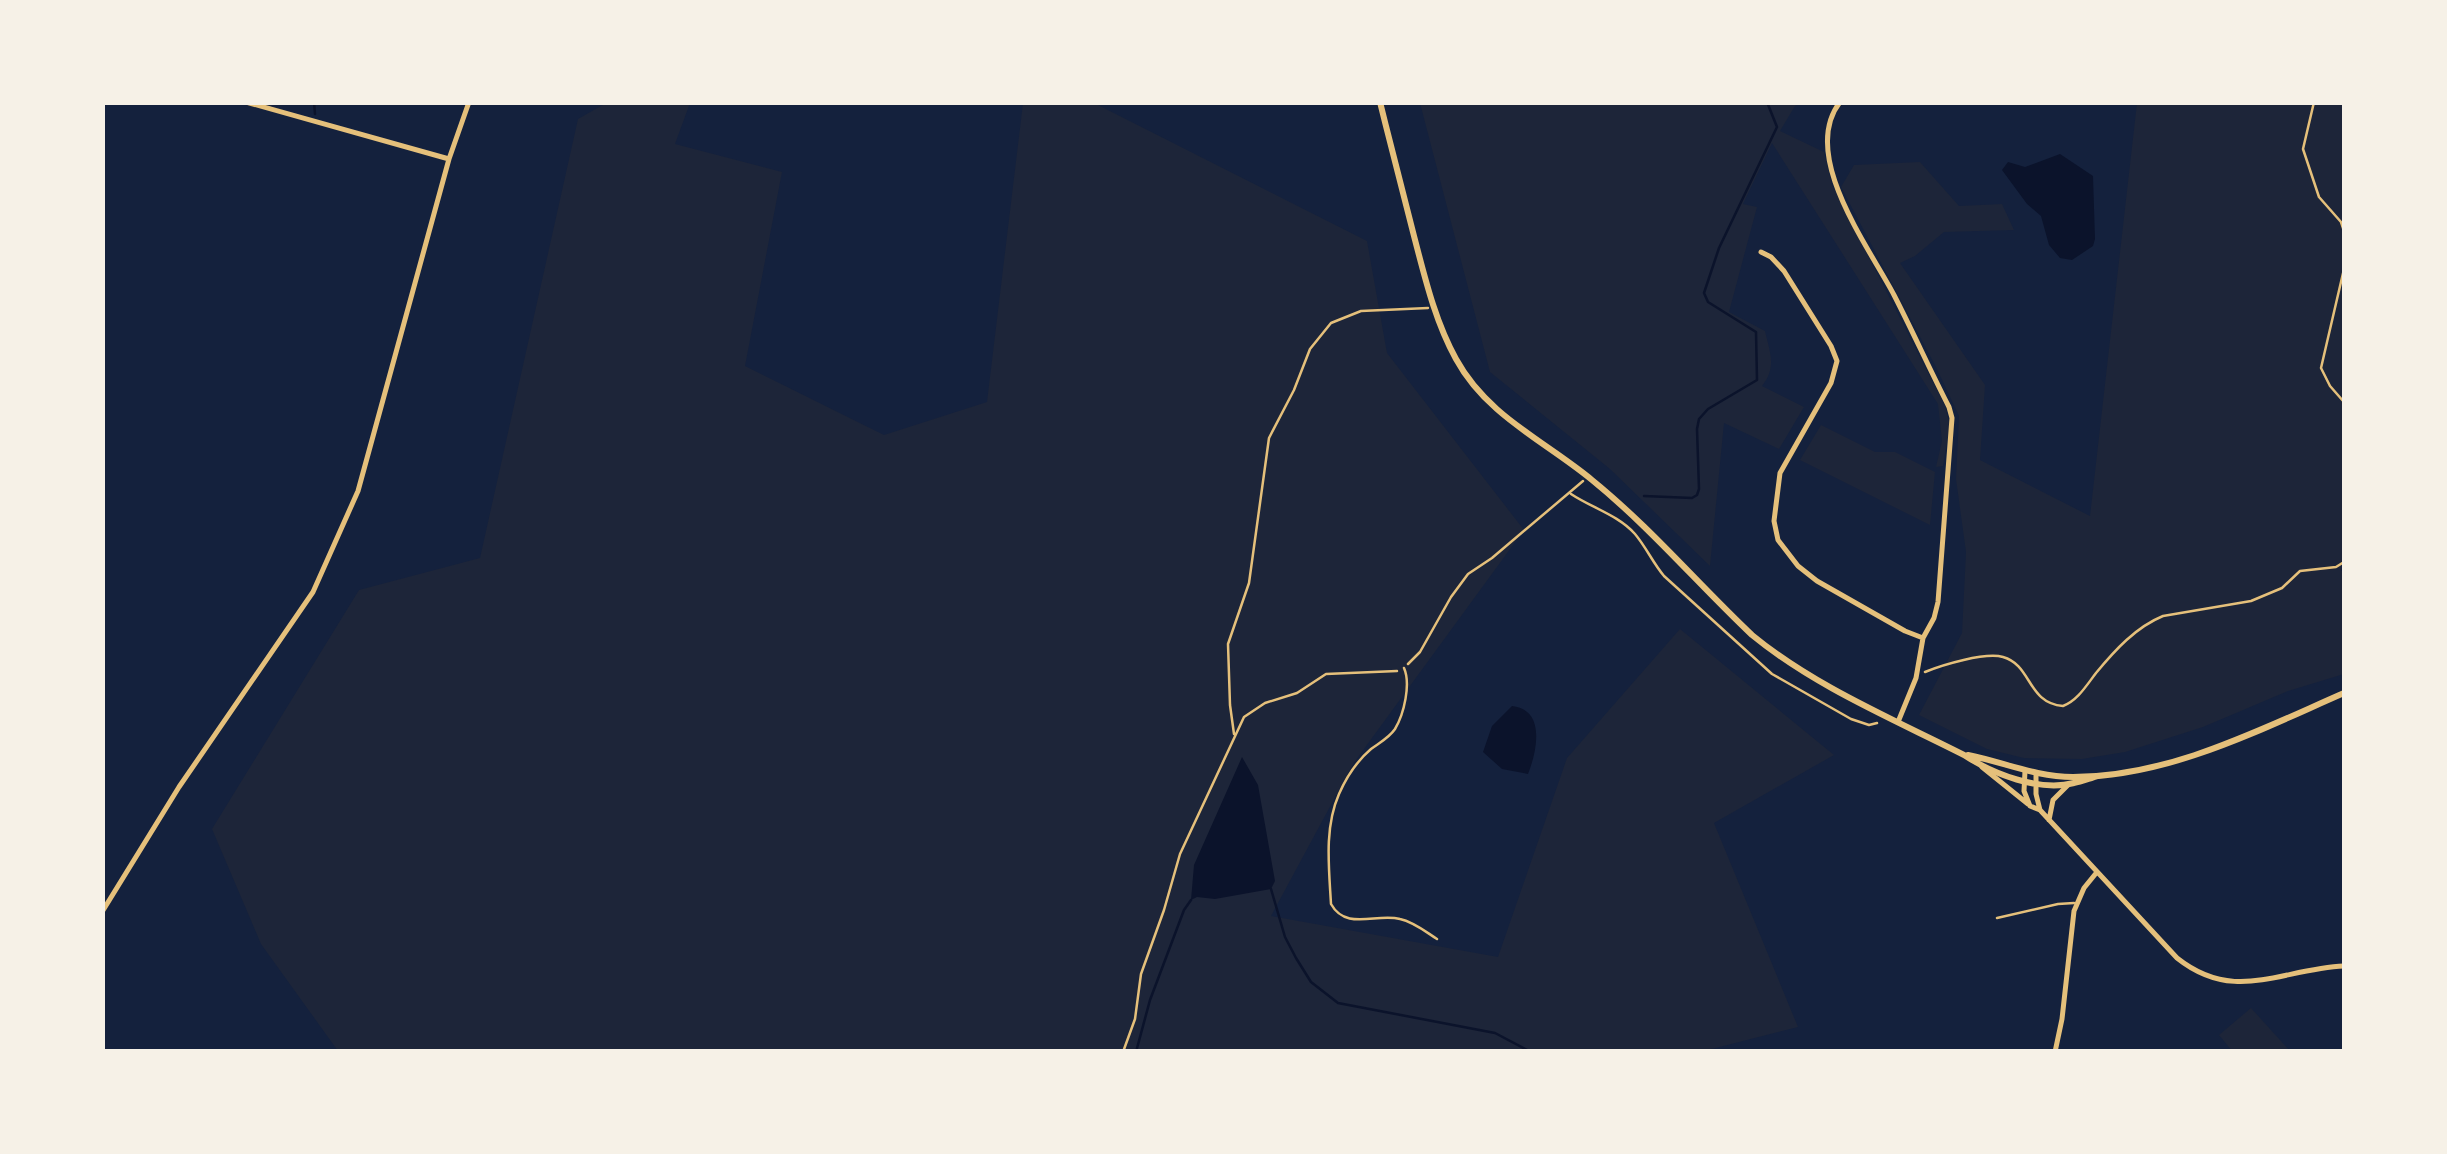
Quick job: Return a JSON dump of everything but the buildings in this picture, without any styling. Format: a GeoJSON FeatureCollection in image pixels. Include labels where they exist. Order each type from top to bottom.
{"type":"FeatureCollection","features":[{"type":"Feature","properties":{"kind":"street"},"geometry":{"type":"LineString","coordinates":[[246,102],[450,159]]}},
{"type":"Feature","properties":{"kind":"street"},"geometry":{"type":"LineString","coordinates":[[102,912],[179,787],[314,592],[335,546],[358,491],[469,102]]}},
{"type":"Feature","properties":{"kind":"street"},"geometry":{"type":"LineString","coordinates":[[1380,102],[1434,308],[1458,362],[1498,412],[1588,477],[1766,647],[1820,680],[1964,755],[2040,810],[2177,958],[2212,979],[2225,982],[2252,982],[2344,966]]}},
{"type":"Feature","properties":{"kind":"street"},"geometry":{"type":"LineString","coordinates":[[1840,102],[1830,118],[1827,138],[1834,180],[1903,312],[1952,418],[1938,602],[1898,722]]}},
{"type":"Feature","properties":{"kind":"street"},"geometry":{"type":"LineString","coordinates":[[1761,252],[1784,271],[1831,346],[1836,361],[1831,384],[1780,473],[1774,521],[1778,540],[1798,566],[1817,581],[1923,638]]}},
{"type":"Feature","properties":{"kind":"street"},"geometry":{"type":"LineString","coordinates":[[1980,766],[2024,781],[2068,784],[2203,752],[2344,694]]}},
{"type":"Feature","properties":{"kind":"street"},"geometry":{"type":"LineString","coordinates":[[1964,755],[2031,772],[2098,776]]}},
{"type":"Feature","properties":{"kind":"street"},"geometry":{"type":"LineString","coordinates":[[2030,806],[2024,781],[2031,772]]}},
{"type":"Feature","properties":{"kind":"street"},"geometry":{"type":"LineString","coordinates":[[2031,772],[2040,810]]}},
{"type":"Feature","properties":{"kind":"street"},"geometry":{"type":"LineString","coordinates":[[2049,820],[2053,800],[2068,784]]}},
{"type":"Feature","properties":{"kind":"street"},"geometry":{"type":"LineString","coordinates":[[2055,1052],[2076,903],[2097,872]]}},
{"type":"Feature","properties":{"kind":"lane"},"geometry":{"type":"LineString","coordinates":[[1404,668],[1407,685],[1394,730],[1357,764],[1332,814],[1330,904],[1347,918],[1404,920],[1438,939]]}},
{"type":"Feature","properties":{"kind":"lane"},"geometry":{"type":"LineString","coordinates":[[1997,918],[2076,903]]}},
{"type":"Feature","properties":{"kind":"path"},"geometry":{"type":"LineString","coordinates":[[2314,102],[2303,149],[2319,197],[2344,231]]}},
{"type":"Feature","properties":{"kind":"path"},"geometry":{"type":"LineString","coordinates":[[2344,269],[2322,368],[2330,386],[2344,402]]}},
{"type":"Feature","properties":{"kind":"path"},"geometry":{"type":"LineString","coordinates":[[1234,737],[1228,644],[1249,583],[1269,438],[1310,349],[1331,323],[1361,311],[1434,308]]}},
{"type":"Feature","properties":{"kind":"path"},"geometry":{"type":"LineString","coordinates":[[1123,1052],[1135,1019],[1140,974],[1180,854],[1244,716],[1264,703],[1297,693],[1326,674],[1404,668],[1420,652],[1468,574],[1588,477]]}},
{"type":"Feature","properties":{"kind":"path"},"geometry":{"type":"LineString","coordinates":[[1570,493],[1627,526],[1664,576],[1772,674],[1851,719],[1876,724]]}},
{"type":"Feature","properties":{"kind":"path"},"geometry":{"type":"LineString","coordinates":[[1918,670],[1927,672],[1938,666],[2004,657],[2019,667],[2039,696],[2049,704],[2063,706],[2077,698],[2116,650],[2154,620],[2252,601],[2282,588],[2300,571],[2344,562]]}},
{"type":"Feature","properties":{"kind":"shaded area"},"geometry":{"type":"Polygon","coordinates":[[[608,102],[690,103],[675,144],[782,172],[745,366],[884,435],[987,402],[1023,103],[1094,103],[1367,241],[1387,353],[1524,530],[1353,764],[1271,916],[1498,957],[1567,758],[1680,629],[1834,755],[1714,823],[1798,1027],[1700,1052],[338,1051],[261,944],[212,829],[359,590],[480,558],[578,119],[608,102]]]}},
{"type":"Feature","properties":{"kind":"shaded area"},"geometry":{"type":"Polygon","coordinates":[[[1420,103],[1801,103],[1780,131],[1824,152],[1832,185],[1945,406],[1950,425],[1943,466],[1936,467],[1942,441],[1938,404],[1772,143],[1743,204],[1757,207],[1729,312],[1765,331],[1771,366],[1762,386],[1804,407],[1779,449],[1724,423],[1710,566],[1610,469],[1490,372],[1420,103]]]}},
{"type":"Feature","properties":{"kind":"shaded area"},"geometry":{"type":"Polygon","coordinates":[[[2137,103],[2344,103],[2344,674],[2125,752],[2082,759],[2024,758],[1987,749],[1919,715],[1962,633],[1966,552],[1956,479],[1959,416],[1841,187],[1854,165],[1920,162],[1959,206],[2002,204],[2014,230],[1944,232],[1900,263],[1985,385],[1980,460],[2090,516],[2137,103]]]}},
{"type":"Feature","properties":{"kind":"shaded area"},"geometry":{"type":"Polygon","coordinates":[[[2060,154],[2093,176],[2095,239],[2093,246],[2072,260],[2060,258],[2049,245],[2041,216],[2002,170],[2008,162],[2025,167],[2060,154]]]}},
{"type":"Feature","properties":{"kind":"shaded area"},"geometry":{"type":"Polygon","coordinates":[[[1821,425],[1875,452],[1895,452],[1935,472],[1930,525],[1800,460],[1821,425]]]}},
{"type":"Feature","properties":{"kind":"shaded area"},"geometry":{"type":"Polygon","coordinates":[[[1512,706],[1523,709],[1534,723],[1536,743],[1528,774],[1502,769],[1483,752],[1492,726],[1512,706]]]}},
{"type":"Feature","properties":{"kind":"shaded area"},"geometry":{"type":"Polygon","coordinates":[[[1242,757],[1258,785],[1275,881],[1271,889],[1191,900],[1194,865],[1242,757]]]}},
{"type":"Feature","properties":{"kind":"shaded area"},"geometry":{"type":"Polygon","coordinates":[[[2251,1008],[2290,1051],[2232,1051],[2219,1035],[2251,1008]]]}},
{"type":"Feature","properties":{"kind":"waterway"},"geometry":{"type":"LineString","coordinates":[[314,102],[315,114]]}},
{"type":"Feature","properties":{"kind":"waterway"},"geometry":{"type":"LineString","coordinates":[[1644,496],[1697,495],[1699,419],[1708,409],[1757,380],[1756,332],[1708,302],[1704,293],[1719,248],[1777,127],[1767,102]]}},
{"type":"Feature","properties":{"kind":"waterway"},"geometry":{"type":"LineString","coordinates":[[1271,889],[1285,937],[1296,958],[1311,982],[1338,1003],[1495,1033],[1531,1052]]}},
{"type":"Feature","properties":{"kind":"waterway"},"geometry":{"type":"LineString","coordinates":[[1136,1052],[1150,1000],[1191,900]]}}]}
